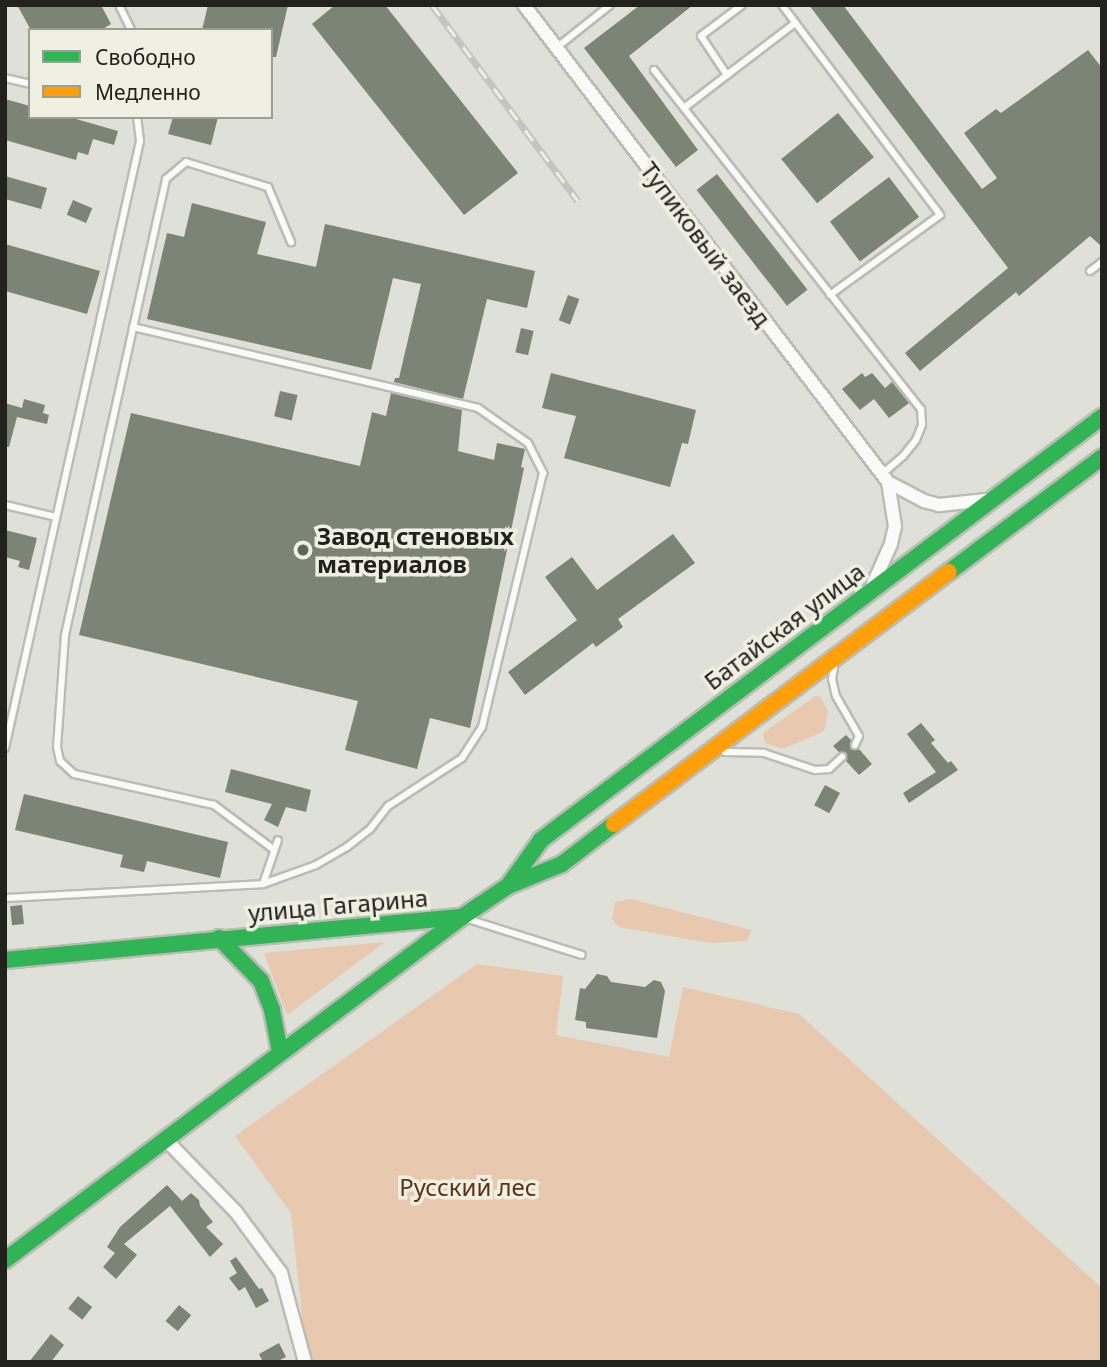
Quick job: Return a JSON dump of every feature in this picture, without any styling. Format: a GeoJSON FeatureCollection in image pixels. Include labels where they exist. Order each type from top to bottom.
{"type":"FeatureCollection","features":[{"type":"Feature","properties":{"kind":"main road","name":"Батайская улица"},"geometry":{"type":"LineString","coordinates":[[508,886],[541,840],[1102,417]]}},
{"type":"Feature","properties":{"kind":"main road","name":"Батайская улица"},"geometry":{"type":"LineString","coordinates":[[167,1141],[280,1052],[462,917],[508,886],[562,864],[837,654],[1102,457]]}},
{"type":"Feature","properties":{"kind":"main road","name":"улица Гагарина"},"geometry":{"type":"LineString","coordinates":[[5,960],[462,917]]}},
{"type":"Feature","properties":{"kind":"main road","name":"улица Гагарина"},"geometry":{"type":"LineString","coordinates":[[219,938],[261,981],[272,1010],[280,1052]]}},
{"type":"Feature","properties":{"kind":"main road"},"geometry":{"type":"LineString","coordinates":[[5,1260],[167,1141]]}},
{"type":"Feature","properties":{"kind":"street","name":"Тупиковый заезд"},"geometry":{"type":"LineString","coordinates":[[524,5],[885,478]]}},
{"type":"Feature","properties":{"kind":"street"},"geometry":{"type":"LineString","coordinates":[[885,478],[924,501],[939,505],[992,499]]}},
{"type":"Feature","properties":{"kind":"street"},"geometry":{"type":"LineString","coordinates":[[871,590],[891,544],[895,526],[885,478]]}},
{"type":"Feature","properties":{"kind":"street"},"geometry":{"type":"LineString","coordinates":[[167,1141],[236,1212],[281,1273],[305,1362]]}},
{"type":"Feature","properties":{"kind":"lane"},"geometry":{"type":"LineString","coordinates":[[119,5],[130,28]]}},
{"type":"Feature","properties":{"kind":"lane"},"geometry":{"type":"LineString","coordinates":[[556,48],[610,5]]}},
{"type":"Feature","properties":{"kind":"lane"},"geometry":{"type":"LineString","coordinates":[[727,75],[701,36],[742,5]]}},
{"type":"Feature","properties":{"kind":"lane"},"geometry":{"type":"LineString","coordinates":[[782,5],[940,215],[830,295]]}},
{"type":"Feature","properties":{"kind":"lane"},"geometry":{"type":"LineString","coordinates":[[684,108],[795,23]]}},
{"type":"Feature","properties":{"kind":"lane"},"geometry":{"type":"LineString","coordinates":[[654,70],[921,409],[922,425],[916,440],[885,478]]}},
{"type":"Feature","properties":{"kind":"lane"},"geometry":{"type":"LineString","coordinates":[[5,78],[28,84]]}},
{"type":"Feature","properties":{"kind":"lane"},"geometry":{"type":"LineString","coordinates":[[5,748],[140,141],[137,119]]}},
{"type":"Feature","properties":{"kind":"lane"},"geometry":{"type":"LineString","coordinates":[[273,849],[214,806],[74,774],[60,761],[58,754],[65,635],[166,179],[186,162],[268,187],[291,242]]}},
{"type":"Feature","properties":{"kind":"lane"},"geometry":{"type":"LineString","coordinates":[[1090,271],[1102,262]]}},
{"type":"Feature","properties":{"kind":"lane"},"geometry":{"type":"LineString","coordinates":[[5,898],[263,884],[316,865],[346,847],[370,829],[388,806],[462,758],[482,727],[543,473],[528,443],[478,408],[133,327]]}},
{"type":"Feature","properties":{"kind":"lane"},"geometry":{"type":"LineString","coordinates":[[5,505],[56,517]]}},
{"type":"Feature","properties":{"kind":"lane"},"geometry":{"type":"LineString","coordinates":[[837,654],[832,679],[836,696],[857,727],[859,736],[855,745]]}},
{"type":"Feature","properties":{"kind":"lane"},"geometry":{"type":"LineString","coordinates":[[693,763],[728,751],[764,753],[815,770],[829,769],[842,757]]}},
{"type":"Feature","properties":{"kind":"lane"},"geometry":{"type":"LineString","coordinates":[[263,884],[278,840]]}},
{"type":"Feature","properties":{"kind":"lane"},"geometry":{"type":"LineString","coordinates":[[462,917],[582,956]]}},
{"type":"Feature","properties":{"kind":"green space"},"geometry":{"type":"Polygon","coordinates":[[[816,696],[821,697],[828,711],[824,731],[783,749],[765,743],[763,733],[816,696]]]}},
{"type":"Feature","properties":{"kind":"green space"},"geometry":{"type":"Polygon","coordinates":[[[631,899],[752,930],[747,941],[711,943],[619,927],[612,919],[615,902],[631,899]]]}},
{"type":"Feature","properties":{"kind":"green space"},"geometry":{"type":"Polygon","coordinates":[[[385,942],[287,1015],[264,953],[385,942]]]}},
{"type":"Feature","properties":{"kind":"green space","name":"Русский лес"},"geometry":{"type":"Polygon","coordinates":[[[477,964],[563,976],[556,1035],[669,1057],[683,987],[799,1014],[1102,1288],[1102,1362],[310,1362],[306,1353],[291,1213],[235,1136],[477,964]]]}},
{"type":"Feature","properties":{"kind":"building"},"geometry":{"type":"Polygon","coordinates":[[[17,5],[101,5],[111,24],[104,28],[30,28],[17,5]]]}},
{"type":"Feature","properties":{"kind":"building"},"geometry":{"type":"Polygon","coordinates":[[[208,5],[288,5],[276,57],[273,57],[273,28],[202,28],[208,5]]]}},
{"type":"Feature","properties":{"kind":"building"},"geometry":{"type":"Polygon","coordinates":[[[335,5],[385,5],[518,173],[464,215],[312,24],[335,5]]]}},
{"type":"Feature","properties":{"kind":"building"},"geometry":{"type":"Polygon","coordinates":[[[640,5],[693,5],[629,56],[698,150],[676,167],[584,48],[640,5]]]}},
{"type":"Feature","properties":{"kind":"building"},"geometry":{"type":"Polygon","coordinates":[[[809,5],[843,5],[982,189],[997,178],[964,133],[996,109],[1001,113],[1088,50],[1102,68],[1102,247],[1090,236],[1019,296],[1016,292],[920,371],[905,353],[1008,268],[809,5]]]}},
{"type":"Feature","properties":{"kind":"building"},"geometry":{"type":"Polygon","coordinates":[[[5,99],[28,105],[28,119],[76,119],[118,131],[114,145],[93,139],[88,155],[78,152],[76,160],[5,140],[5,99]]]}},
{"type":"Feature","properties":{"kind":"building"},"geometry":{"type":"Polygon","coordinates":[[[838,113],[874,157],[817,203],[781,159],[838,113]]]}},
{"type":"Feature","properties":{"kind":"building"},"geometry":{"type":"Polygon","coordinates":[[[172,119],[218,119],[211,145],[168,134],[172,119]]]}},
{"type":"Feature","properties":{"kind":"building"},"geometry":{"type":"Polygon","coordinates":[[[717,174],[808,290],[787,306],[697,190],[717,174]]]}},
{"type":"Feature","properties":{"kind":"building"},"geometry":{"type":"Polygon","coordinates":[[[5,176],[47,188],[41,209],[5,199],[5,176]]]}},
{"type":"Feature","properties":{"kind":"building"},"geometry":{"type":"Polygon","coordinates":[[[889,177],[919,217],[860,261],[830,222],[889,177]]]}},
{"type":"Feature","properties":{"kind":"building"},"geometry":{"type":"Polygon","coordinates":[[[73,200],[92,208],[86,223],[67,215],[73,200]]]}},
{"type":"Feature","properties":{"kind":"building"},"geometry":{"type":"Polygon","coordinates":[[[192,203],[266,222],[257,254],[316,267],[325,224],[535,271],[527,308],[487,299],[463,399],[394,382],[395,378],[399,378],[421,284],[393,278],[371,370],[147,319],[167,233],[184,237],[192,203]]]}},
{"type":"Feature","properties":{"kind":"building"},"geometry":{"type":"Polygon","coordinates":[[[5,244],[100,271],[87,314],[5,291],[5,244]]]}},
{"type":"Feature","properties":{"kind":"building"},"geometry":{"type":"Polygon","coordinates":[[[568,295],[579,299],[570,324],[559,320],[568,295]]]}},
{"type":"Feature","properties":{"kind":"building"},"geometry":{"type":"Polygon","coordinates":[[[521,328],[534,331],[528,355],[515,352],[521,328]]]}},
{"type":"Feature","properties":{"kind":"building"},"geometry":{"type":"Polygon","coordinates":[[[551,373],[696,410],[688,444],[682,443],[670,487],[564,458],[576,416],[542,408],[551,373]]]}},
{"type":"Feature","properties":{"kind":"building"},"geometry":{"type":"Polygon","coordinates":[[[862,373],[865,377],[872,373],[885,388],[892,382],[909,403],[889,418],[874,399],[860,410],[842,389],[862,373]]]}},
{"type":"Feature","properties":{"kind":"building"},"geometry":{"type":"Polygon","coordinates":[[[280,391],[298,395],[292,420],[274,416],[280,391]]]}},
{"type":"Feature","properties":{"kind":"building","name":"Завод стеновых материалов"},"geometry":{"type":"Polygon","coordinates":[[[391,393],[462,410],[458,451],[494,460],[497,443],[525,449],[521,467],[524,468],[470,728],[430,718],[417,769],[345,750],[358,701],[79,635],[131,413],[360,466],[372,412],[386,416],[391,393]]]}},
{"type":"Feature","properties":{"kind":"building"},"geometry":{"type":"Polygon","coordinates":[[[24,399],[45,405],[43,413],[49,415],[47,424],[17,417],[9,447],[5,447],[5,403],[22,408],[24,399]]]}},
{"type":"Feature","properties":{"kind":"building"},"geometry":{"type":"Polygon","coordinates":[[[5,530],[37,538],[29,570],[18,567],[20,561],[5,557],[5,530]]]}},
{"type":"Feature","properties":{"kind":"building"},"geometry":{"type":"Polygon","coordinates":[[[673,534],[695,563],[618,619],[623,627],[596,647],[593,643],[525,695],[508,672],[577,620],[545,577],[572,557],[597,590],[673,534]]]}},
{"type":"Feature","properties":{"kind":"building"},"geometry":{"type":"Polygon","coordinates":[[[921,723],[935,740],[931,743],[948,763],[951,761],[958,770],[909,803],[903,793],[936,772],[907,734],[921,723]]]}},
{"type":"Feature","properties":{"kind":"building"},"geometry":{"type":"Polygon","coordinates":[[[846,735],[851,740],[851,749],[859,749],[872,764],[859,775],[846,761],[847,754],[839,752],[833,746],[846,735]]]}},
{"type":"Feature","properties":{"kind":"building"},"geometry":{"type":"Polygon","coordinates":[[[231,769],[311,790],[306,812],[286,807],[278,827],[264,820],[272,804],[225,792],[231,769]]]}},
{"type":"Feature","properties":{"kind":"building"},"geometry":{"type":"Polygon","coordinates":[[[825,785],[840,793],[829,813],[814,805],[825,785]]]}},
{"type":"Feature","properties":{"kind":"building"},"geometry":{"type":"Polygon","coordinates":[[[24,794],[228,842],[220,878],[147,861],[144,872],[120,867],[123,855],[15,830],[24,794]]]}},
{"type":"Feature","properties":{"kind":"building"},"geometry":{"type":"Polygon","coordinates":[[[22,905],[24,924],[12,925],[10,906],[22,905]]]}},
{"type":"Feature","properties":{"kind":"building"},"geometry":{"type":"Polygon","coordinates":[[[597,974],[607,976],[611,982],[645,987],[654,980],[661,982],[665,991],[657,1038],[586,1028],[586,1022],[575,1020],[580,988],[585,989],[597,974]]]}},
{"type":"Feature","properties":{"kind":"building"},"geometry":{"type":"Polygon","coordinates":[[[167,1185],[182,1201],[191,1193],[199,1200],[200,1206],[213,1222],[206,1227],[223,1244],[210,1257],[170,1206],[124,1244],[137,1255],[116,1279],[103,1267],[115,1253],[107,1247],[120,1227],[167,1185]]]}},
{"type":"Feature","properties":{"kind":"building"},"geometry":{"type":"Polygon","coordinates":[[[236,1257],[259,1289],[262,1288],[269,1301],[256,1308],[245,1287],[239,1291],[229,1278],[237,1273],[230,1261],[236,1257]]]}},
{"type":"Feature","properties":{"kind":"building"},"geometry":{"type":"Polygon","coordinates":[[[78,1296],[92,1307],[82,1320],[68,1309],[78,1296]]]}},
{"type":"Feature","properties":{"kind":"building"},"geometry":{"type":"Polygon","coordinates":[[[179,1305],[191,1315],[178,1331],[166,1321],[179,1305]]]}},
{"type":"Feature","properties":{"kind":"building"},"geometry":{"type":"Polygon","coordinates":[[[51,1334],[64,1345],[51,1362],[29,1362],[51,1334]]]}},
{"type":"Feature","properties":{"kind":"building"},"geometry":{"type":"Polygon","coordinates":[[[279,1343],[286,1357],[276,1362],[263,1362],[259,1354],[279,1343]]]}},
{"type":"Feature","properties":{"kind":"railway"},"geometry":{"type":"LineString","coordinates":[[432,5],[578,201]]}},
{"type":"Feature","properties":{"kind":"traffic: fast"},"geometry":{"type":"LineString","coordinates":[[508,886],[541,840],[1102,417]]}},
{"type":"Feature","properties":{"kind":"traffic: fast"},"geometry":{"type":"LineString","coordinates":[[949,572],[1102,457]]}},
{"type":"Feature","properties":{"kind":"traffic: fast"},"geometry":{"type":"LineString","coordinates":[[5,1260],[462,917],[508,886],[562,864],[614,824]]}},
{"type":"Feature","properties":{"kind":"traffic: fast"},"geometry":{"type":"LineString","coordinates":[[5,960],[462,917]]}},
{"type":"Feature","properties":{"kind":"traffic: fast"},"geometry":{"type":"LineString","coordinates":[[219,938],[261,981],[272,1010],[280,1052]]}},
{"type":"Feature","properties":{"kind":"traffic: slow"},"geometry":{"type":"LineString","coordinates":[[614,824],[949,572]]}},
{"type":"Feature","properties":{"kind":"place","name":"Завод стеновых материалов"},"geometry":{"type":"Point","coordinates":[303,550]}}]}
